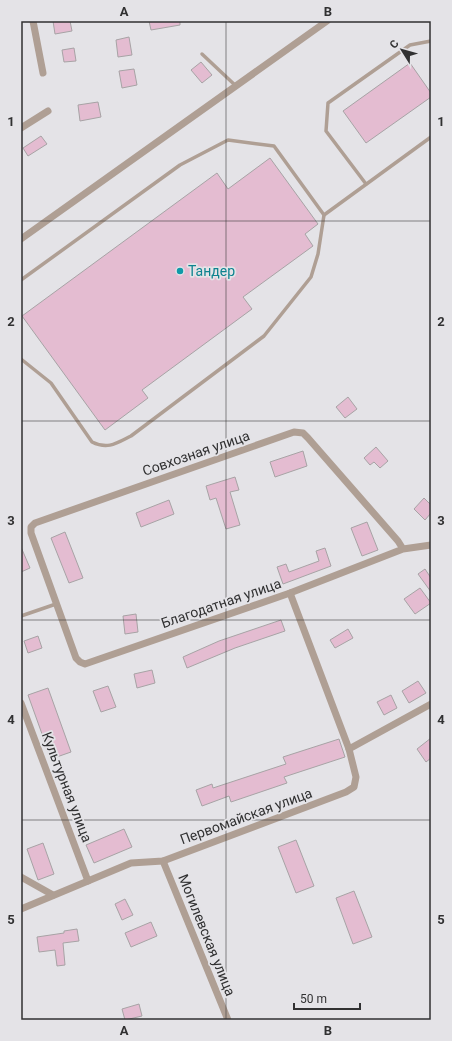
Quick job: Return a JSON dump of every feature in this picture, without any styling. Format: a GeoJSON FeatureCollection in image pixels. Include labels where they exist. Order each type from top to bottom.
{"type":"FeatureCollection","features":[{"type":"Feature","properties":{"kind":"street"},"geometry":{"type":"LineString","coordinates":[[33,21],[43,73]]}},
{"type":"Feature","properties":{"kind":"street"},"geometry":{"type":"LineString","coordinates":[[21,239],[327,21]]}},
{"type":"Feature","properties":{"kind":"street"},"geometry":{"type":"LineString","coordinates":[[21,128],[48,111]]}},
{"type":"Feature","properties":{"kind":"street","name":"Совхозная улица"},"geometry":{"type":"LineString","coordinates":[[57,603],[31,533],[31,527],[35,523],[294,432],[303,433],[308,438],[398,541],[403,549]]}},
{"type":"Feature","properties":{"kind":"street","name":"Благодатная улица"},"geometry":{"type":"LineString","coordinates":[[57,603],[76,658],[80,662],[86,664],[290,593],[403,549],[431,545]]}},
{"type":"Feature","properties":{"kind":"street","name":"Первомайская улица"},"geometry":{"type":"LineString","coordinates":[[21,908],[131,863],[163,861],[346,792],[354,787],[356,777],[349,749],[290,593]]}},
{"type":"Feature","properties":{"kind":"street","name":"Культурная улица"},"geometry":{"type":"LineString","coordinates":[[21,703],[88,881]]}},
{"type":"Feature","properties":{"kind":"street"},"geometry":{"type":"LineString","coordinates":[[349,749],[431,704]]}},
{"type":"Feature","properties":{"kind":"street","name":"Могилевская улица"},"geometry":{"type":"LineString","coordinates":[[163,861],[228,1020]]}},
{"type":"Feature","properties":{"kind":"street"},"geometry":{"type":"LineString","coordinates":[[21,877],[53,895]]}},
{"type":"Feature","properties":{"kind":"lane"},"geometry":{"type":"LineString","coordinates":[[366,184],[326,131],[328,104],[410,45],[431,41]]}},
{"type":"Feature","properties":{"kind":"lane"},"geometry":{"type":"LineString","coordinates":[[202,54],[236,86]]}},
{"type":"Feature","properties":{"kind":"lane"},"geometry":{"type":"LineString","coordinates":[[324,215],[431,137]]}},
{"type":"Feature","properties":{"kind":"lane"},"geometry":{"type":"LineString","coordinates":[[21,280],[180,165],[228,140],[274,146],[324,215],[318,254],[311,277],[264,336],[131,436],[111,445],[101,446],[92,442],[51,383],[21,359]]}},
{"type":"Feature","properties":{"kind":"lane"},"geometry":{"type":"LineString","coordinates":[[21,616],[57,603]]}},
{"type":"Feature","properties":{"kind":"building"},"geometry":{"type":"Polygon","coordinates":[[[53,21],[70,21],[72,31],[55,34],[53,21]]]}},
{"type":"Feature","properties":{"kind":"building"},"geometry":{"type":"Polygon","coordinates":[[[149,21],[180,21],[180,25],[151,30],[149,21]]]}},
{"type":"Feature","properties":{"kind":"building"},"geometry":{"type":"Polygon","coordinates":[[[129,37],[132,55],[118,57],[116,40],[129,37]]]}},
{"type":"Feature","properties":{"kind":"building"},"geometry":{"type":"Polygon","coordinates":[[[74,48],[76,61],[64,62],[62,50],[74,48]]]}},
{"type":"Feature","properties":{"kind":"building"},"geometry":{"type":"Polygon","coordinates":[[[201,62],[212,75],[202,83],[191,70],[201,62]]]}},
{"type":"Feature","properties":{"kind":"building"},"geometry":{"type":"Polygon","coordinates":[[[410,63],[431,93],[431,97],[366,143],[343,111],[410,63]]]}},
{"type":"Feature","properties":{"kind":"building"},"geometry":{"type":"Polygon","coordinates":[[[134,69],[137,85],[122,88],[119,71],[134,69]]]}},
{"type":"Feature","properties":{"kind":"building"},"geometry":{"type":"Polygon","coordinates":[[[98,102],[101,117],[80,121],[78,105],[98,102]]]}},
{"type":"Feature","properties":{"kind":"building"},"geometry":{"type":"Polygon","coordinates":[[[41,136],[47,144],[28,156],[23,148],[41,136]]]}},
{"type":"Feature","properties":{"kind":"building","name":"Тандер"},"geometry":{"type":"Polygon","coordinates":[[[270,158],[318,224],[305,234],[313,246],[243,297],[252,309],[142,390],[148,398],[105,430],[22,316],[217,173],[228,189],[270,158]]]}},
{"type":"Feature","properties":{"kind":"building"},"geometry":{"type":"Polygon","coordinates":[[[348,397],[357,409],[345,418],[336,407],[348,397]]]}},
{"type":"Feature","properties":{"kind":"building"},"geometry":{"type":"Polygon","coordinates":[[[376,447],[388,461],[380,468],[374,462],[370,465],[364,458],[376,447]]]}},
{"type":"Feature","properties":{"kind":"building"},"geometry":{"type":"Polygon","coordinates":[[[303,451],[307,466],[275,477],[270,462],[303,451]]]}},
{"type":"Feature","properties":{"kind":"building"},"geometry":{"type":"Polygon","coordinates":[[[235,477],[239,490],[230,492],[240,525],[226,529],[216,498],[210,500],[206,486],[235,477]]]}},
{"type":"Feature","properties":{"kind":"building"},"geometry":{"type":"Polygon","coordinates":[[[424,498],[431,505],[431,513],[425,520],[414,509],[424,498]]]}},
{"type":"Feature","properties":{"kind":"building"},"geometry":{"type":"Polygon","coordinates":[[[169,500],[174,514],[141,527],[136,513],[169,500]]]}},
{"type":"Feature","properties":{"kind":"building"},"geometry":{"type":"Polygon","coordinates":[[[367,522],[378,550],[362,556],[351,528],[367,522]]]}},
{"type":"Feature","properties":{"kind":"building"},"geometry":{"type":"Polygon","coordinates":[[[65,532],[83,578],[69,583],[51,538],[65,532]]]}},
{"type":"Feature","properties":{"kind":"building"},"geometry":{"type":"Polygon","coordinates":[[[21,547],[30,568],[21,572],[21,547]]]}},
{"type":"Feature","properties":{"kind":"building"},"geometry":{"type":"Polygon","coordinates":[[[325,548],[331,566],[283,584],[277,567],[286,564],[289,572],[319,561],[316,551],[325,548]]]}},
{"type":"Feature","properties":{"kind":"building"},"geometry":{"type":"Polygon","coordinates":[[[425,569],[431,578],[431,592],[418,574],[425,569]]]}},
{"type":"Feature","properties":{"kind":"building"},"geometry":{"type":"Polygon","coordinates":[[[420,588],[431,603],[415,614],[404,599],[420,588]]]}},
{"type":"Feature","properties":{"kind":"building"},"geometry":{"type":"Polygon","coordinates":[[[136,614],[138,632],[125,634],[123,616],[136,614]]]}},
{"type":"Feature","properties":{"kind":"building"},"geometry":{"type":"Polygon","coordinates":[[[281,620],[285,631],[235,648],[187,668],[183,657],[219,641],[281,620]]]}},
{"type":"Feature","properties":{"kind":"building"},"geometry":{"type":"Polygon","coordinates":[[[348,629],[353,638],[335,648],[330,640],[348,629]]]}},
{"type":"Feature","properties":{"kind":"building"},"geometry":{"type":"Polygon","coordinates":[[[38,636],[42,648],[28,653],[24,641],[38,636]]]}},
{"type":"Feature","properties":{"kind":"building"},"geometry":{"type":"Polygon","coordinates":[[[152,670],[155,683],[137,688],[134,674],[152,670]]]}},
{"type":"Feature","properties":{"kind":"building"},"geometry":{"type":"Polygon","coordinates":[[[418,681],[426,693],[409,703],[402,691],[418,681]]]}},
{"type":"Feature","properties":{"kind":"building"},"geometry":{"type":"Polygon","coordinates":[[[108,686],[116,707],[101,712],[93,691],[108,686]]]}},
{"type":"Feature","properties":{"kind":"building"},"geometry":{"type":"Polygon","coordinates":[[[48,688],[71,752],[51,759],[28,695],[48,688]]]}},
{"type":"Feature","properties":{"kind":"building"},"geometry":{"type":"Polygon","coordinates":[[[391,695],[397,708],[384,715],[377,702],[391,695]]]}},
{"type":"Feature","properties":{"kind":"building"},"geometry":{"type":"Polygon","coordinates":[[[431,738],[431,758],[426,762],[417,749],[431,738]]]}},
{"type":"Feature","properties":{"kind":"building"},"geometry":{"type":"Polygon","coordinates":[[[339,739],[345,757],[284,777],[287,783],[231,802],[229,796],[202,806],[196,790],[212,784],[213,788],[286,764],[283,757],[339,739]]]}},
{"type":"Feature","properties":{"kind":"building"},"geometry":{"type":"Polygon","coordinates":[[[124,829],[132,847],[94,863],[86,845],[124,829]]]}},
{"type":"Feature","properties":{"kind":"building"},"geometry":{"type":"Polygon","coordinates":[[[296,840],[314,886],[296,893],[278,847],[296,840]]]}},
{"type":"Feature","properties":{"kind":"building"},"geometry":{"type":"Polygon","coordinates":[[[43,843],[54,874],[38,880],[27,849],[43,843]]]}},
{"type":"Feature","properties":{"kind":"building"},"geometry":{"type":"Polygon","coordinates":[[[354,891],[372,937],[353,944],[336,898],[354,891]]]}},
{"type":"Feature","properties":{"kind":"building"},"geometry":{"type":"Polygon","coordinates":[[[125,899],[133,915],[122,920],[115,904],[125,899]]]}},
{"type":"Feature","properties":{"kind":"building"},"geometry":{"type":"Polygon","coordinates":[[[151,922],[157,936],[131,947],[125,933],[151,922]]]}},
{"type":"Feature","properties":{"kind":"building"},"geometry":{"type":"Polygon","coordinates":[[[77,929],[79,941],[63,943],[65,965],[57,966],[55,950],[39,952],[37,937],[64,933],[64,931],[77,929]]]}},
{"type":"Feature","properties":{"kind":"building"},"geometry":{"type":"Polygon","coordinates":[[[139,1004],[142,1016],[125,1020],[122,1009],[139,1004]]]}},
{"type":"Feature","properties":{"kind":"place","name":"Тандер"},"geometry":{"type":"Point","coordinates":[180,271]}}]}
